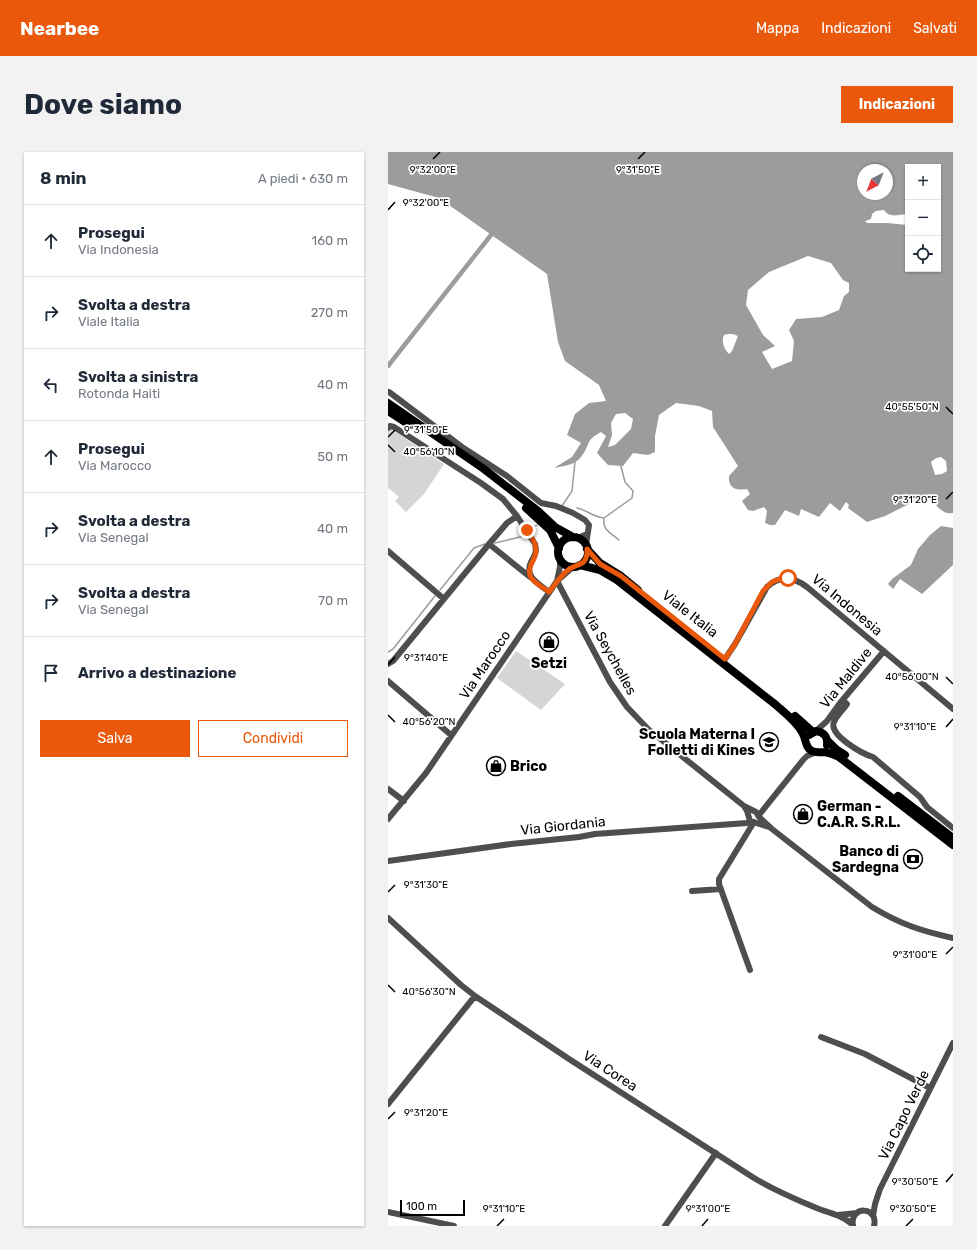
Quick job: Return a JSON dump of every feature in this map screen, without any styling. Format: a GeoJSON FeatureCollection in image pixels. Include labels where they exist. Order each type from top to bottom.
{"type":"FeatureCollection","features":[{"type":"Feature","properties":{"kind":"main road"},"geometry":{"type":"LineString","coordinates":[[388,403],[484,469],[556,527],[576,538],[587,547],[586,558],[576,566],[566,565],[560,559],[558,552],[559,548],[564,540],[576,538]]}},
{"type":"Feature","properties":{"kind":"main road"},"geometry":{"type":"LineString","coordinates":[[388,411],[481,473],[525,506],[550,530],[559,548]]}},
{"type":"Feature","properties":{"kind":"main road","name":"Viale Italia"},"geometry":{"type":"LineString","coordinates":[[587,547],[600,564],[621,576],[814,731]]}},
{"type":"Feature","properties":{"kind":"main road","name":"Viale Italia"},"geometry":{"type":"LineString","coordinates":[[576,566],[600,570],[617,580],[776,705],[795,722],[801,730],[807,744]]}},
{"type":"Feature","properties":{"kind":"main road"},"geometry":{"type":"LineString","coordinates":[[953,838],[837,750],[820,732],[814,731],[808,736],[807,744],[811,750],[830,753],[840,757],[953,846]]}},
{"type":"Feature","properties":{"kind":"main road"},"geometry":{"type":"LineString","coordinates":[[818,752],[825,748],[826,738]]}},
{"type":"Feature","properties":{"kind":"street"},"geometry":{"type":"LineString","coordinates":[[389,392],[451,439],[508,476],[540,503],[560,508],[585,520],[589,526],[587,534],[587,547]]}},
{"type":"Feature","properties":{"kind":"street"},"geometry":{"type":"LineString","coordinates":[[388,428],[390,426],[394,427],[481,483],[503,499],[517,516],[535,544],[535,556],[529,568],[529,573],[532,579]]}},
{"type":"Feature","properties":{"kind":"street"},"geometry":{"type":"LineString","coordinates":[[388,664],[393,661],[507,523],[517,516]]}},
{"type":"Feature","properties":{"kind":"street"},"geometry":{"type":"LineString","coordinates":[[576,538],[587,534]]}},
{"type":"Feature","properties":{"kind":"street"},"geometry":{"type":"LineString","coordinates":[[489,544],[549,592]]}},
{"type":"Feature","properties":{"kind":"street"},"geometry":{"type":"LineString","coordinates":[[388,551],[444,599]]}},
{"type":"Feature","properties":{"kind":"street","name":"Via Marocco"},"geometry":{"type":"LineString","coordinates":[[557,581],[560,559]]}},
{"type":"Feature","properties":{"kind":"street","name":"Via Marocco"},"geometry":{"type":"LineString","coordinates":[[388,819],[426,773],[557,581],[567,570],[576,566]]}},
{"type":"Feature","properties":{"kind":"street","name":"Via Indonesia"},"geometry":{"type":"LineString","coordinates":[[725,659],[735,644],[763,591],[772,582],[782,578],[788,578],[796,580],[807,587],[953,709]]}},
{"type":"Feature","properties":{"kind":"street","name":"Via Seychelles"},"geometry":{"type":"LineString","coordinates":[[557,581],[610,682],[627,707],[648,729],[744,806],[754,817],[772,829],[860,898],[888,917],[918,929],[953,938]]}},
{"type":"Feature","properties":{"kind":"street","name":"Via Maldive"},"geometry":{"type":"LineString","coordinates":[[814,731],[827,721],[884,651]]}},
{"type":"Feature","properties":{"kind":"street"},"geometry":{"type":"LineString","coordinates":[[388,681],[451,735]]}},
{"type":"Feature","properties":{"kind":"street"},"geometry":{"type":"LineString","coordinates":[[843,700],[847,704],[833,722],[834,730],[848,744],[873,757],[920,797],[927,807],[953,828]]}},
{"type":"Feature","properties":{"kind":"street","name":"Via Maldive"},"geometry":{"type":"LineString","coordinates":[[826,738],[827,721]]}},
{"type":"Feature","properties":{"kind":"street"},"geometry":{"type":"LineString","coordinates":[[803,760],[807,744]]}},
{"type":"Feature","properties":{"kind":"street"},"geometry":{"type":"LineString","coordinates":[[750,970],[721,889],[719,879],[747,832],[754,817],[765,807],[803,760],[807,756],[818,752]]}},
{"type":"Feature","properties":{"kind":"street"},"geometry":{"type":"LineString","coordinates":[[388,789],[404,801]]}},
{"type":"Feature","properties":{"kind":"street","name":"Via Giordania"},"geometry":{"type":"LineString","coordinates":[[388,861],[595,834],[747,823],[754,817]]}},
{"type":"Feature","properties":{"kind":"street"},"geometry":{"type":"LineString","coordinates":[[741,823],[747,832]]}},
{"type":"Feature","properties":{"kind":"street"},"geometry":{"type":"LineString","coordinates":[[692,891],[721,889]]}},
{"type":"Feature","properties":{"kind":"street","name":"Via Corea"},"geometry":{"type":"LineString","coordinates":[[388,918],[457,982],[475,996],[552,1047],[766,1185],[819,1209],[838,1215]]}},
{"type":"Feature","properties":{"kind":"street"},"geometry":{"type":"LineString","coordinates":[[388,1104],[475,996]]}},
{"type":"Feature","properties":{"kind":"street"},"geometry":{"type":"LineString","coordinates":[[821,1036],[864,1054],[930,1088]]}},
{"type":"Feature","properties":{"kind":"street","name":"Via Capo Verde"},"geometry":{"type":"LineString","coordinates":[[877,1197],[953,1043]]}},
{"type":"Feature","properties":{"kind":"street"},"geometry":{"type":"LineString","coordinates":[[666,1226],[716,1153]]}},
{"type":"Feature","properties":{"kind":"street"},"geometry":{"type":"LineString","coordinates":[[853,1225],[853,1219],[877,1197]]}},
{"type":"Feature","properties":{"kind":"street"},"geometry":{"type":"LineString","coordinates":[[875,1222],[877,1197]]}},
{"type":"Feature","properties":{"kind":"street"},"geometry":{"type":"LineString","coordinates":[[388,1212],[454,1226]]}},
{"type":"Feature","properties":{"kind":"street"},"geometry":{"type":"LineString","coordinates":[[838,1215],[868,1212],[875,1222]]}},
{"type":"Feature","properties":{"kind":"street"},"geometry":{"type":"LineString","coordinates":[[838,1215],[853,1225]]}},
{"type":"Feature","properties":{"kind":"shaded area"},"geometry":{"type":"Polygon","coordinates":[[[388,152],[953,152],[953,513],[944,512],[931,500],[923,497],[885,516],[867,522],[848,508],[849,505],[846,502],[840,511],[830,503],[819,517],[801,509],[799,516],[785,510],[775,525],[770,525],[765,523],[767,511],[764,507],[753,511],[748,510],[742,501],[750,494],[747,489],[739,490],[731,486],[729,476],[738,466],[713,427],[712,411],[699,406],[676,403],[659,415],[655,436],[655,452],[648,455],[633,453],[623,466],[608,465],[597,453],[606,436],[601,432],[592,438],[579,460],[569,465],[554,468],[572,457],[581,443],[567,435],[575,414],[589,403],[606,401],[599,385],[565,361],[558,342],[547,274],[439,198],[388,184],[388,152]],[[808,256],[769,272],[748,290],[746,305],[763,335],[775,346],[762,352],[772,369],[792,361],[794,341],[789,330],[796,319],[822,317],[839,310],[844,296],[849,292],[849,283],[843,280],[831,263],[808,256]],[[728,334],[724,335],[723,340],[729,354],[732,351],[738,336],[728,334]],[[625,413],[616,414],[611,423],[612,435],[608,447],[615,445],[631,429],[633,419],[625,413]],[[941,457],[936,458],[931,462],[935,475],[942,474],[947,471],[946,461],[941,457]]]}},
{"type":"Feature","properties":{"kind":"shaded area"},"geometry":{"type":"Polygon","coordinates":[[[389,428],[444,464],[424,494],[406,512],[395,501],[399,497],[388,488],[389,428]]]}},
{"type":"Feature","properties":{"kind":"shaded area"},"geometry":{"type":"Polygon","coordinates":[[[941,526],[953,528],[953,565],[922,594],[900,579],[893,589],[888,584],[892,579],[911,565],[918,549],[930,535],[941,526]]]}},
{"type":"Feature","properties":{"kind":"shaded area"},"geometry":{"type":"Polygon","coordinates":[[[516,651],[565,684],[541,710],[497,678],[516,651]]]}},
{"type":"Feature","properties":{"kind":"waterway"},"geometry":{"type":"LineString","coordinates":[[388,366],[491,235]]}},
{"type":"Feature","properties":{"kind":"waterway"},"geometry":{"type":"LineString","coordinates":[[562,506],[572,491],[575,462]]}},
{"type":"Feature","properties":{"kind":"waterway"},"geometry":{"type":"LineString","coordinates":[[577,508],[604,518],[632,498],[633,491],[625,482],[621,466]]}},
{"type":"Feature","properties":{"kind":"waterway"},"geometry":{"type":"LineString","coordinates":[[604,518],[604,526],[619,540]]}},
{"type":"Feature","properties":{"kind":"waterway"},"geometry":{"type":"LineString","coordinates":[[528,531],[537,525]]}},
{"type":"Feature","properties":{"kind":"waterway"},"geometry":{"type":"LineString","coordinates":[[495,543],[520,537],[525,534]]}},
{"type":"Feature","properties":{"kind":"waterway"},"geometry":{"type":"LineString","coordinates":[[440,590],[474,548],[485,544]]}},
{"type":"Feature","properties":{"kind":"waterway"},"geometry":{"type":"LineString","coordinates":[[388,652],[393,649],[435,596]]}},
{"type":"Feature","properties":{"kind":"place","name":"Setzi"},"geometry":{"type":"Point","coordinates":[549,642]}},
{"type":"Feature","properties":{"kind":"place","name":"Scuola Materna I Folletti di Kines"},"geometry":{"type":"Point","coordinates":[769,742]}},
{"type":"Feature","properties":{"kind":"place","name":"Brico"},"geometry":{"type":"Point","coordinates":[496,766]}},
{"type":"Feature","properties":{"kind":"place","name":"German - C.A.R. S.R.L."},"geometry":{"type":"Point","coordinates":[803,814]}},
{"type":"Feature","properties":{"kind":"place","name":"Banco di Sardegna"},"geometry":{"type":"Point","coordinates":[913,859]}},
{"type":"Feature","properties":{"kind":"route"},"geometry":{"type":"LineString","coordinates":[[527,530],[535,544],[536,550],[535,556],[529,568],[529,573],[532,579],[549,592],[567,570],[584,562],[588,554],[587,549],[600,564],[621,576],[725,659],[735,644],[763,591],[772,582],[782,578],[788,578]]}}]}
